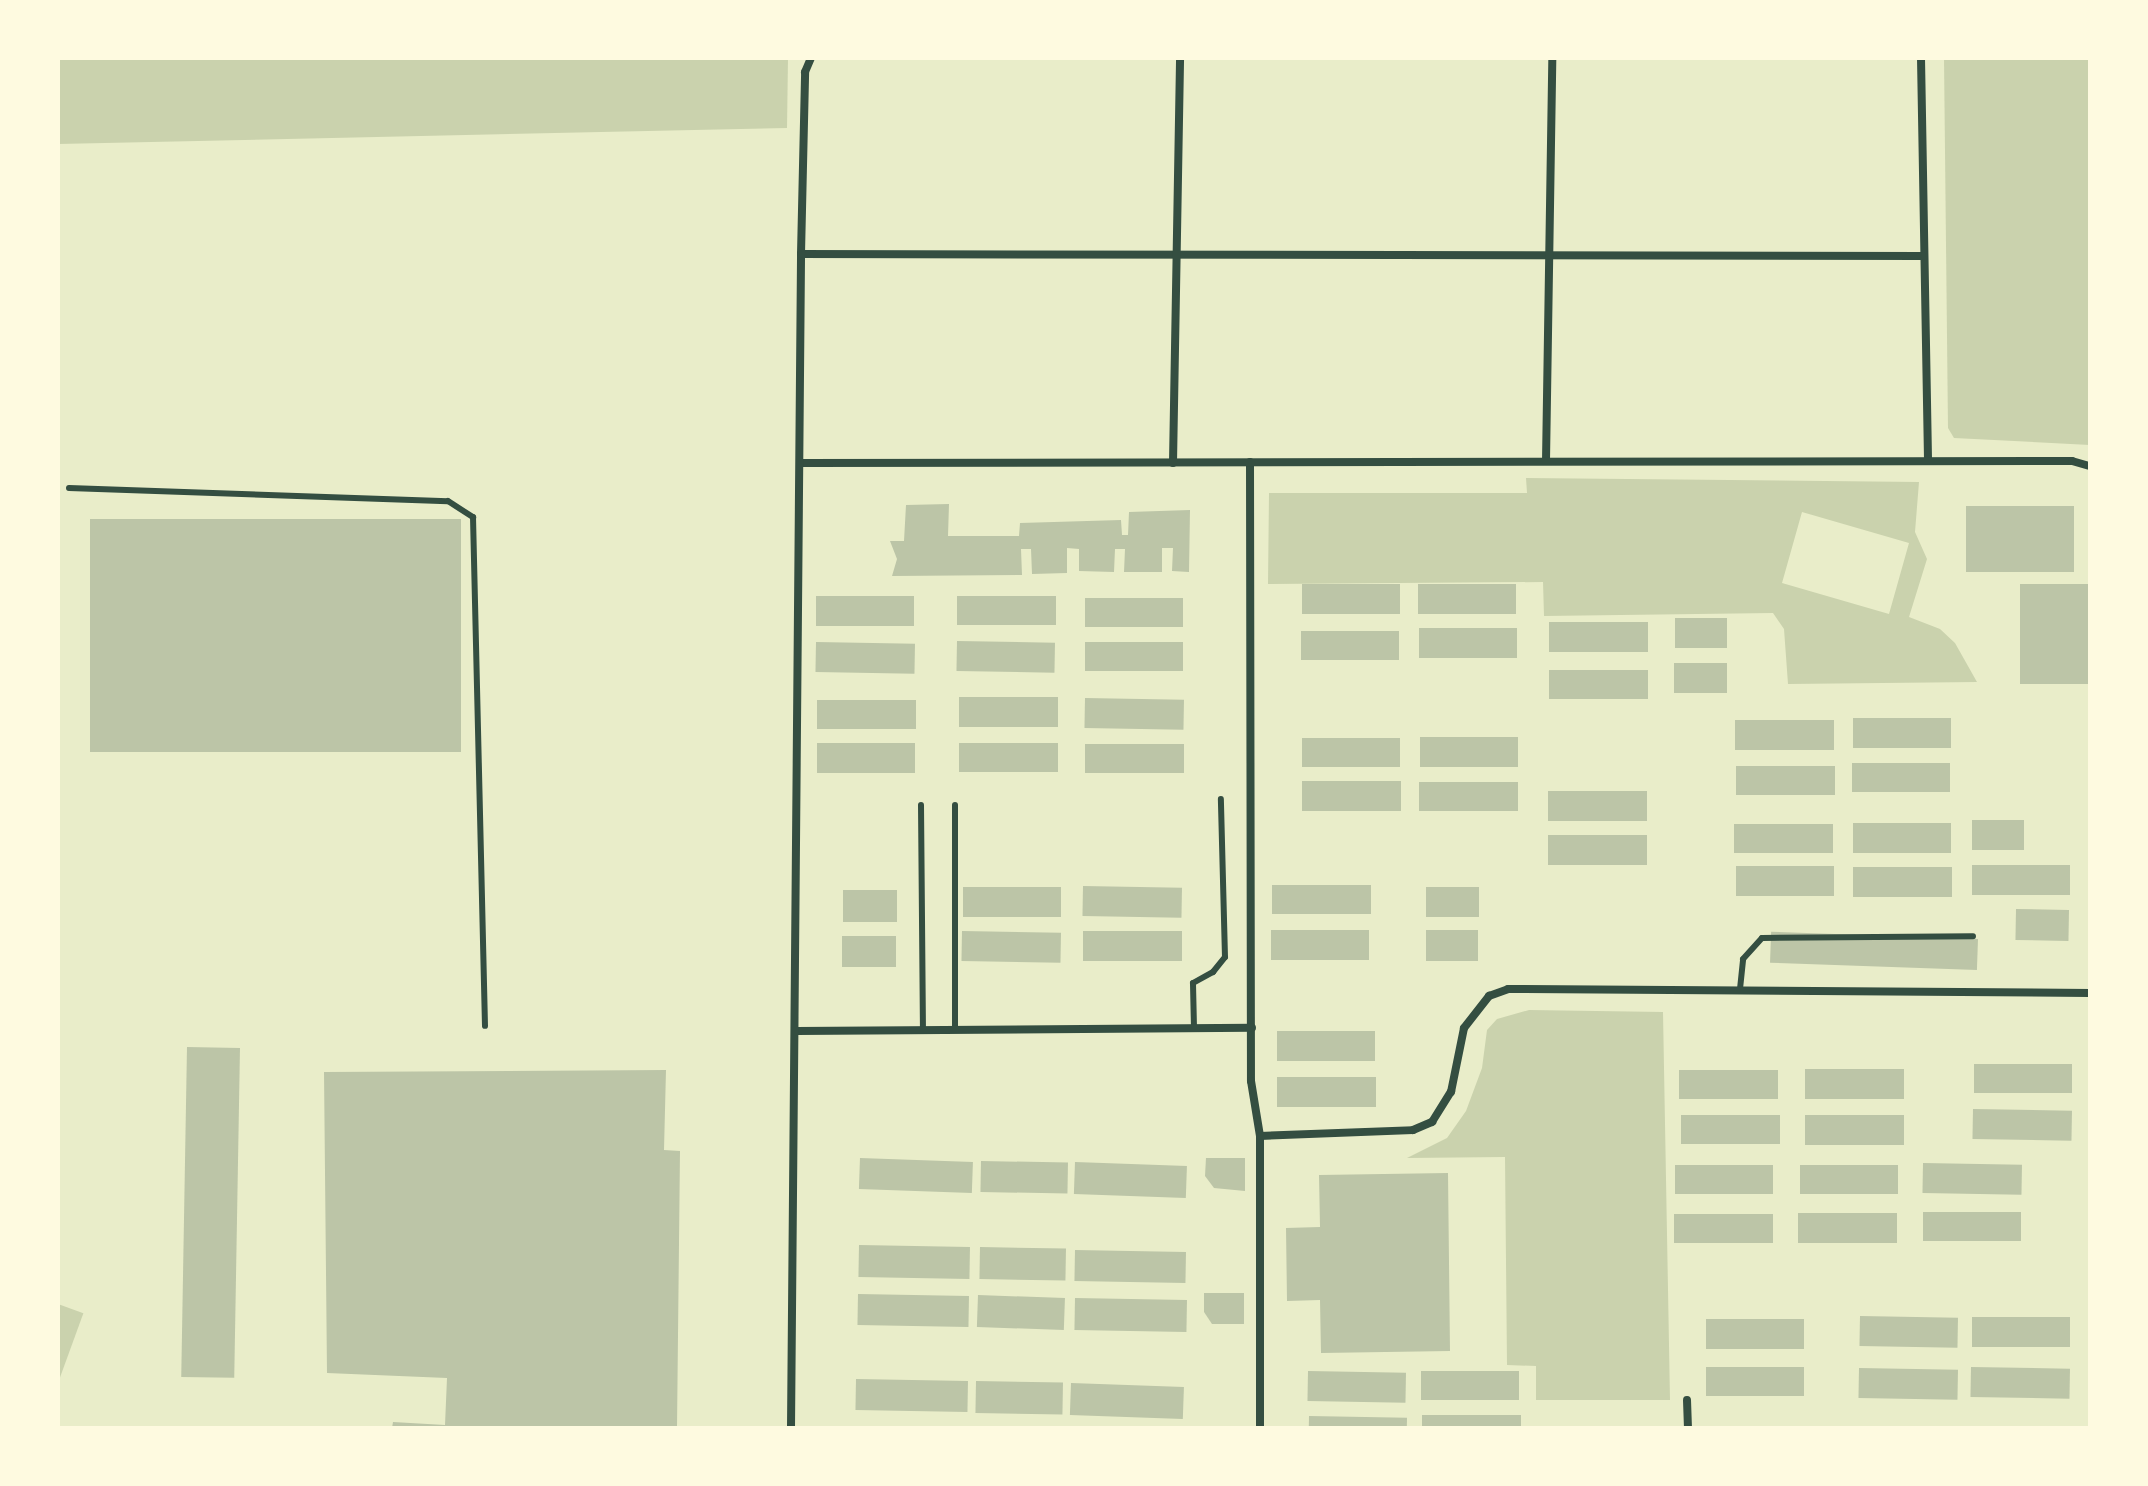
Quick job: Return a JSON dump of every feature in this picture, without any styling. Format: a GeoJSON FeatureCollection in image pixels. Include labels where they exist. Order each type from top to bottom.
{"type":"FeatureCollection","features":[{"type":"Feature","properties":{"kind":"street"},"geometry":{"type":"LineString","coordinates":[[791,1428],[802,463],[801,254],[805,72],[811,58]]}},
{"type":"Feature","properties":{"kind":"street"},"geometry":{"type":"LineString","coordinates":[[1173,463],[1180,58]]}},
{"type":"Feature","properties":{"kind":"street"},"geometry":{"type":"LineString","coordinates":[[1546,461],[1552,58]]}},
{"type":"Feature","properties":{"kind":"street"},"geometry":{"type":"LineString","coordinates":[[1921,58],[1922,256],[1928,461]]}},
{"type":"Feature","properties":{"kind":"street"},"geometry":{"type":"LineString","coordinates":[[801,254],[1922,256]]}},
{"type":"Feature","properties":{"kind":"street"},"geometry":{"type":"LineString","coordinates":[[802,463],[2072,461],[2090,466]]}},
{"type":"Feature","properties":{"kind":"street"},"geometry":{"type":"LineString","coordinates":[[1250,462],[1251,1081],[1260,1136],[1260,1428]]}},
{"type":"Feature","properties":{"kind":"street"},"geometry":{"type":"LineString","coordinates":[[1260,1136],[1413,1130],[1432,1122],[1451,1092],[1469,1018],[1489,996],[1508,989],[2090,993]]}},
{"type":"Feature","properties":{"kind":"street"},"geometry":{"type":"LineString","coordinates":[[797,1031],[955,1027],[1252,1028]]}},
{"type":"Feature","properties":{"kind":"street"},"geometry":{"type":"LineString","coordinates":[[1687,1400],[1688,1428]]}},
{"type":"Feature","properties":{"kind":"lane"},"geometry":{"type":"LineString","coordinates":[[69,488],[448,501],[473,517],[485,1026]]}},
{"type":"Feature","properties":{"kind":"lane"},"geometry":{"type":"LineString","coordinates":[[1194,1028],[1193,983],[1213,972],[1225,957],[1221,799]]}},
{"type":"Feature","properties":{"kind":"lane"},"geometry":{"type":"LineString","coordinates":[[921,805],[923,1028]]}},
{"type":"Feature","properties":{"kind":"lane"},"geometry":{"type":"LineString","coordinates":[[955,805],[955,1027]]}},
{"type":"Feature","properties":{"kind":"lane"},"geometry":{"type":"LineString","coordinates":[[1740,989],[1743,959],[1762,938],[1973,936]]}},
{"type":"Feature","properties":{"kind":"green space"},"geometry":{"type":"Polygon","coordinates":[[[58,58],[788,58],[787,128],[58,144],[58,58]]]}},
{"type":"Feature","properties":{"kind":"green space"},"geometry":{"type":"Polygon","coordinates":[[[1944,58],[2090,58],[2090,445],[1954,438],[1948,428],[1944,58]]]}},
{"type":"Feature","properties":{"kind":"green space"},"geometry":{"type":"Polygon","coordinates":[[[1526,478],[1919,482],[1915,532],[1927,559],[1909,617],[1940,629],[1955,643],[1977,682],[1788,684],[1784,629],[1773,613],[1544,616],[1543,582],[1268,584],[1269,493],[1527,493],[1526,478]],[[1802,512],[1782,583],[1889,614],[1909,543],[1802,512]]]}},
{"type":"Feature","properties":{"kind":"green space"},"geometry":{"type":"Polygon","coordinates":[[[1529,1010],[1663,1012],[1670,1400],[1536,1400],[1536,1366],[1507,1365],[1505,1157],[1407,1158],[1447,1138],[1466,1111],[1482,1068],[1487,1030],[1497,1019],[1529,1010]]]}},
{"type":"Feature","properties":{"kind":"green space"},"geometry":{"type":"Polygon","coordinates":[[[58,1304],[83,1313],[58,1383],[58,1304]]]}},
{"type":"Feature","properties":{"kind":"building"},"geometry":{"type":"Polygon","coordinates":[[[949,504],[948,536],[1019,536],[1020,523],[1121,520],[1122,535],[1128,535],[1129,512],[1190,510],[1189,572],[1172,571],[1173,548],[1162,548],[1162,572],[1124,572],[1125,549],[1115,549],[1114,572],[1079,571],[1079,549],[1067,548],[1067,573],[1032,574],[1031,549],[1021,549],[1022,575],[892,576],[897,559],[890,541],[904,541],[906,505],[949,504]]]}},
{"type":"Feature","properties":{"kind":"building"},"geometry":{"type":"Polygon","coordinates":[[[1966,506],[2074,506],[2074,572],[1966,572],[1966,506]]]}},
{"type":"Feature","properties":{"kind":"building"},"geometry":{"type":"Polygon","coordinates":[[[90,519],[461,519],[461,752],[90,752],[90,519]]]}},
{"type":"Feature","properties":{"kind":"building"},"geometry":{"type":"Polygon","coordinates":[[[1302,584],[1400,584],[1400,614],[1302,614],[1302,584]]]}},
{"type":"Feature","properties":{"kind":"building"},"geometry":{"type":"Polygon","coordinates":[[[1418,584],[1516,584],[1516,614],[1418,614],[1418,584]]]}},
{"type":"Feature","properties":{"kind":"building"},"geometry":{"type":"Polygon","coordinates":[[[2020,584],[2090,584],[2090,684],[2020,684],[2020,584]]]}},
{"type":"Feature","properties":{"kind":"building"},"geometry":{"type":"Polygon","coordinates":[[[816,596],[914,596],[914,626],[816,626],[816,596]]]}},
{"type":"Feature","properties":{"kind":"building"},"geometry":{"type":"Polygon","coordinates":[[[957,596],[1056,596],[1056,625],[957,625],[957,596]]]}},
{"type":"Feature","properties":{"kind":"building"},"geometry":{"type":"Polygon","coordinates":[[[1085,598],[1183,598],[1183,627],[1085,627],[1085,598]]]}},
{"type":"Feature","properties":{"kind":"building"},"geometry":{"type":"Polygon","coordinates":[[[1675,618],[1727,618],[1727,648],[1675,648],[1675,618]]]}},
{"type":"Feature","properties":{"kind":"building"},"geometry":{"type":"Polygon","coordinates":[[[1549,622],[1648,622],[1648,652],[1549,652],[1549,622]]]}},
{"type":"Feature","properties":{"kind":"building"},"geometry":{"type":"Polygon","coordinates":[[[1419,628],[1517,628],[1517,658],[1419,658],[1419,628]]]}},
{"type":"Feature","properties":{"kind":"building"},"geometry":{"type":"Polygon","coordinates":[[[1301,631],[1399,631],[1399,660],[1301,660],[1301,631]]]}},
{"type":"Feature","properties":{"kind":"building"},"geometry":{"type":"Polygon","coordinates":[[[957,641],[1055,643],[1054,673],[956,671],[957,641]]]}},
{"type":"Feature","properties":{"kind":"building"},"geometry":{"type":"Polygon","coordinates":[[[816,642],[915,644],[914,674],[815,672],[816,642]]]}},
{"type":"Feature","properties":{"kind":"building"},"geometry":{"type":"Polygon","coordinates":[[[1085,642],[1183,642],[1183,671],[1085,671],[1085,642]]]}},
{"type":"Feature","properties":{"kind":"building"},"geometry":{"type":"Polygon","coordinates":[[[1674,663],[1727,663],[1727,693],[1674,693],[1674,663]]]}},
{"type":"Feature","properties":{"kind":"building"},"geometry":{"type":"Polygon","coordinates":[[[1549,670],[1648,670],[1648,699],[1549,699],[1549,670]]]}},
{"type":"Feature","properties":{"kind":"building"},"geometry":{"type":"Polygon","coordinates":[[[959,697],[1058,697],[1058,727],[959,727],[959,697]]]}},
{"type":"Feature","properties":{"kind":"building"},"geometry":{"type":"Polygon","coordinates":[[[1085,698],[1184,700],[1183,730],[1084,728],[1085,698]]]}},
{"type":"Feature","properties":{"kind":"building"},"geometry":{"type":"Polygon","coordinates":[[[817,700],[916,700],[916,729],[817,729],[817,700]]]}},
{"type":"Feature","properties":{"kind":"building"},"geometry":{"type":"Polygon","coordinates":[[[1853,718],[1951,718],[1951,748],[1853,748],[1853,718]]]}},
{"type":"Feature","properties":{"kind":"building"},"geometry":{"type":"Polygon","coordinates":[[[1735,720],[1834,720],[1834,750],[1735,750],[1735,720]]]}},
{"type":"Feature","properties":{"kind":"building"},"geometry":{"type":"Polygon","coordinates":[[[1420,737],[1518,737],[1518,767],[1420,767],[1420,737]]]}},
{"type":"Feature","properties":{"kind":"building"},"geometry":{"type":"Polygon","coordinates":[[[1302,738],[1400,738],[1400,767],[1302,767],[1302,738]]]}},
{"type":"Feature","properties":{"kind":"building"},"geometry":{"type":"Polygon","coordinates":[[[817,743],[915,743],[915,773],[817,773],[817,743]]]}},
{"type":"Feature","properties":{"kind":"building"},"geometry":{"type":"Polygon","coordinates":[[[959,743],[1058,743],[1058,772],[959,772],[959,743]]]}},
{"type":"Feature","properties":{"kind":"building"},"geometry":{"type":"Polygon","coordinates":[[[1085,744],[1184,744],[1184,773],[1085,773],[1085,744]]]}},
{"type":"Feature","properties":{"kind":"building"},"geometry":{"type":"Polygon","coordinates":[[[1852,763],[1950,763],[1950,792],[1852,792],[1852,763]]]}},
{"type":"Feature","properties":{"kind":"building"},"geometry":{"type":"Polygon","coordinates":[[[1736,766],[1835,766],[1835,795],[1736,795],[1736,766]]]}},
{"type":"Feature","properties":{"kind":"building"},"geometry":{"type":"Polygon","coordinates":[[[1302,781],[1401,781],[1401,811],[1302,811],[1302,781]]]}},
{"type":"Feature","properties":{"kind":"building"},"geometry":{"type":"Polygon","coordinates":[[[1419,782],[1518,782],[1518,811],[1419,811],[1419,782]]]}},
{"type":"Feature","properties":{"kind":"building"},"geometry":{"type":"Polygon","coordinates":[[[1548,791],[1647,791],[1647,821],[1548,821],[1548,791]]]}},
{"type":"Feature","properties":{"kind":"building"},"geometry":{"type":"Polygon","coordinates":[[[1972,820],[2024,820],[2024,850],[1972,850],[1972,820]]]}},
{"type":"Feature","properties":{"kind":"building"},"geometry":{"type":"Polygon","coordinates":[[[1853,823],[1951,823],[1951,853],[1853,853],[1853,823]]]}},
{"type":"Feature","properties":{"kind":"building"},"geometry":{"type":"Polygon","coordinates":[[[1734,824],[1833,824],[1833,853],[1734,853],[1734,824]]]}},
{"type":"Feature","properties":{"kind":"building"},"geometry":{"type":"Polygon","coordinates":[[[1548,835],[1647,835],[1647,865],[1548,865],[1548,835]]]}},
{"type":"Feature","properties":{"kind":"building"},"geometry":{"type":"Polygon","coordinates":[[[1972,865],[2070,865],[2070,895],[1972,895],[1972,865]]]}},
{"type":"Feature","properties":{"kind":"building"},"geometry":{"type":"Polygon","coordinates":[[[1736,866],[1834,866],[1834,896],[1736,896],[1736,866]]]}},
{"type":"Feature","properties":{"kind":"building"},"geometry":{"type":"Polygon","coordinates":[[[1853,867],[1952,867],[1952,897],[1853,897],[1853,867]]]}},
{"type":"Feature","properties":{"kind":"building"},"geometry":{"type":"Polygon","coordinates":[[[1272,885],[1371,885],[1371,914],[1272,914],[1272,885]]]}},
{"type":"Feature","properties":{"kind":"building"},"geometry":{"type":"Polygon","coordinates":[[[1083,886],[1182,888],[1181,918],[1082,916],[1083,886]]]}},
{"type":"Feature","properties":{"kind":"building"},"geometry":{"type":"Polygon","coordinates":[[[963,887],[1061,887],[1061,917],[963,917],[963,887]]]}},
{"type":"Feature","properties":{"kind":"building"},"geometry":{"type":"Polygon","coordinates":[[[1426,887],[1479,887],[1479,917],[1426,917],[1426,887]]]}},
{"type":"Feature","properties":{"kind":"building"},"geometry":{"type":"Polygon","coordinates":[[[843,890],[897,890],[897,922],[843,922],[843,890]]]}},
{"type":"Feature","properties":{"kind":"building"},"geometry":{"type":"Polygon","coordinates":[[[2016,909],[2069,910],[2068,941],[2015,940],[2016,909]]]}},
{"type":"Feature","properties":{"kind":"building"},"geometry":{"type":"Polygon","coordinates":[[[1271,930],[1369,930],[1369,960],[1271,960],[1271,930]]]}},
{"type":"Feature","properties":{"kind":"building"},"geometry":{"type":"Polygon","coordinates":[[[1426,930],[1478,930],[1478,961],[1426,961],[1426,930]]]}},
{"type":"Feature","properties":{"kind":"building"},"geometry":{"type":"Polygon","coordinates":[[[962,931],[1061,933],[1060,963],[961,961],[962,931]]]}},
{"type":"Feature","properties":{"kind":"building"},"geometry":{"type":"Polygon","coordinates":[[[1083,931],[1182,931],[1182,961],[1083,961],[1083,931]]]}},
{"type":"Feature","properties":{"kind":"building"},"geometry":{"type":"Polygon","coordinates":[[[1771,932],[1978,939],[1977,970],[1770,963],[1771,932]]]}},
{"type":"Feature","properties":{"kind":"building"},"geometry":{"type":"Polygon","coordinates":[[[842,936],[896,936],[896,967],[842,967],[842,936]]]}},
{"type":"Feature","properties":{"kind":"building"},"geometry":{"type":"Polygon","coordinates":[[[1277,1031],[1375,1031],[1375,1061],[1277,1061],[1277,1031]]]}},
{"type":"Feature","properties":{"kind":"building"},"geometry":{"type":"Polygon","coordinates":[[[187,1047],[240,1048],[234,1378],[181,1377],[187,1047]]]}},
{"type":"Feature","properties":{"kind":"building"},"geometry":{"type":"Polygon","coordinates":[[[1974,1064],[2072,1064],[2072,1093],[1974,1093],[1974,1064]]]}},
{"type":"Feature","properties":{"kind":"building"},"geometry":{"type":"Polygon","coordinates":[[[1805,1069],[1904,1069],[1904,1099],[1805,1099],[1805,1069]]]}},
{"type":"Feature","properties":{"kind":"building"},"geometry":{"type":"Polygon","coordinates":[[[666,1070],[664,1150],[680,1151],[677,1428],[392,1428],[393,1422],[445,1425],[447,1378],[327,1373],[324,1072],[666,1070]]]}},
{"type":"Feature","properties":{"kind":"building"},"geometry":{"type":"Polygon","coordinates":[[[1679,1070],[1778,1070],[1778,1099],[1679,1099],[1679,1070]]]}},
{"type":"Feature","properties":{"kind":"building"},"geometry":{"type":"Polygon","coordinates":[[[1277,1077],[1376,1077],[1376,1107],[1277,1107],[1277,1077]]]}},
{"type":"Feature","properties":{"kind":"building"},"geometry":{"type":"Polygon","coordinates":[[[1973,1109],[2072,1111],[2071,1141],[1972,1139],[1973,1109]]]}},
{"type":"Feature","properties":{"kind":"building"},"geometry":{"type":"Polygon","coordinates":[[[1681,1115],[1780,1115],[1780,1144],[1681,1144],[1681,1115]]]}},
{"type":"Feature","properties":{"kind":"building"},"geometry":{"type":"Polygon","coordinates":[[[1805,1115],[1904,1115],[1904,1145],[1805,1145],[1805,1115]]]}},
{"type":"Feature","properties":{"kind":"building"},"geometry":{"type":"Polygon","coordinates":[[[860,1158],[973,1162],[972,1193],[859,1189],[860,1158]]]}},
{"type":"Feature","properties":{"kind":"building"},"geometry":{"type":"Polygon","coordinates":[[[1206,1158],[1245,1158],[1245,1191],[1214,1188],[1205,1176],[1206,1158]]]}},
{"type":"Feature","properties":{"kind":"building"},"geometry":{"type":"Polygon","coordinates":[[[981,1161],[1068,1163],[1067,1194],[980,1192],[981,1161]]]}},
{"type":"Feature","properties":{"kind":"building"},"geometry":{"type":"Polygon","coordinates":[[[1075,1162],[1187,1166],[1186,1198],[1074,1194],[1075,1162]]]}},
{"type":"Feature","properties":{"kind":"building"},"geometry":{"type":"Polygon","coordinates":[[[1923,1163],[2022,1165],[2021,1195],[1922,1193],[1923,1163]]]}},
{"type":"Feature","properties":{"kind":"building"},"geometry":{"type":"Polygon","coordinates":[[[1675,1165],[1773,1165],[1773,1194],[1675,1194],[1675,1165]]]}},
{"type":"Feature","properties":{"kind":"building"},"geometry":{"type":"Polygon","coordinates":[[[1800,1165],[1898,1165],[1898,1194],[1800,1194],[1800,1165]]]}},
{"type":"Feature","properties":{"kind":"building"},"geometry":{"type":"Polygon","coordinates":[[[1448,1173],[1450,1351],[1321,1353],[1320,1300],[1287,1301],[1286,1228],[1320,1227],[1319,1175],[1448,1173]]]}},
{"type":"Feature","properties":{"kind":"building"},"geometry":{"type":"Polygon","coordinates":[[[1923,1212],[2021,1212],[2021,1241],[1923,1241],[1923,1212]]]}},
{"type":"Feature","properties":{"kind":"building"},"geometry":{"type":"Polygon","coordinates":[[[1798,1213],[1897,1213],[1897,1243],[1798,1243],[1798,1213]]]}},
{"type":"Feature","properties":{"kind":"building"},"geometry":{"type":"Polygon","coordinates":[[[1674,1214],[1773,1214],[1773,1243],[1674,1243],[1674,1214]]]}},
{"type":"Feature","properties":{"kind":"building"},"geometry":{"type":"Polygon","coordinates":[[[859,1245],[970,1247],[969,1279],[858,1277],[859,1245]]]}},
{"type":"Feature","properties":{"kind":"building"},"geometry":{"type":"Polygon","coordinates":[[[980,1247],[1066,1249],[1065,1280],[979,1279],[980,1247]]]}},
{"type":"Feature","properties":{"kind":"building"},"geometry":{"type":"Polygon","coordinates":[[[1075,1250],[1186,1252],[1185,1283],[1074,1281],[1075,1250]]]}},
{"type":"Feature","properties":{"kind":"building"},"geometry":{"type":"Polygon","coordinates":[[[1204,1293],[1244,1293],[1244,1324],[1212,1324],[1204,1312],[1204,1293]]]}},
{"type":"Feature","properties":{"kind":"building"},"geometry":{"type":"Polygon","coordinates":[[[858,1294],[969,1296],[968,1327],[857,1325],[858,1294]]]}},
{"type":"Feature","properties":{"kind":"building"},"geometry":{"type":"Polygon","coordinates":[[[978,1295],[1065,1298],[1064,1330],[977,1327],[978,1295]]]}},
{"type":"Feature","properties":{"kind":"building"},"geometry":{"type":"Polygon","coordinates":[[[1075,1298],[1187,1300],[1186,1332],[1074,1330],[1075,1298]]]}},
{"type":"Feature","properties":{"kind":"building"},"geometry":{"type":"Polygon","coordinates":[[[1860,1316],[1958,1318],[1957,1348],[1859,1346],[1860,1316]]]}},
{"type":"Feature","properties":{"kind":"building"},"geometry":{"type":"Polygon","coordinates":[[[1972,1317],[2070,1317],[2070,1347],[1972,1347],[1972,1317]]]}},
{"type":"Feature","properties":{"kind":"building"},"geometry":{"type":"Polygon","coordinates":[[[1706,1319],[1804,1319],[1804,1349],[1706,1349],[1706,1319]]]}},
{"type":"Feature","properties":{"kind":"building"},"geometry":{"type":"Polygon","coordinates":[[[1706,1367],[1804,1367],[1804,1396],[1706,1396],[1706,1367]]]}},
{"type":"Feature","properties":{"kind":"building"},"geometry":{"type":"Polygon","coordinates":[[[1971,1367],[2070,1369],[2069,1399],[1970,1397],[1971,1367]]]}},
{"type":"Feature","properties":{"kind":"building"},"geometry":{"type":"Polygon","coordinates":[[[1859,1368],[1958,1370],[1957,1400],[1858,1398],[1859,1368]]]}},
{"type":"Feature","properties":{"kind":"building"},"geometry":{"type":"Polygon","coordinates":[[[1308,1371],[1406,1373],[1405,1403],[1307,1401],[1308,1371]]]}},
{"type":"Feature","properties":{"kind":"building"},"geometry":{"type":"Polygon","coordinates":[[[1421,1371],[1519,1371],[1519,1400],[1421,1400],[1421,1371]]]}},
{"type":"Feature","properties":{"kind":"building"},"geometry":{"type":"Polygon","coordinates":[[[856,1379],[968,1381],[967,1412],[855,1410],[856,1379]]]}},
{"type":"Feature","properties":{"kind":"building"},"geometry":{"type":"Polygon","coordinates":[[[976,1381],[1063,1383],[1062,1415],[975,1413],[976,1381]]]}},
{"type":"Feature","properties":{"kind":"building"},"geometry":{"type":"Polygon","coordinates":[[[1071,1383],[1184,1387],[1183,1419],[1070,1415],[1071,1383]]]}},
{"type":"Feature","properties":{"kind":"building"},"geometry":{"type":"Polygon","coordinates":[[[1422,1415],[1521,1415],[1521,1428],[1422,1428],[1422,1415]]]}},
{"type":"Feature","properties":{"kind":"building"},"geometry":{"type":"Polygon","coordinates":[[[1309,1416],[1407,1418],[1407,1428],[1309,1428],[1309,1416]]]}}]}
